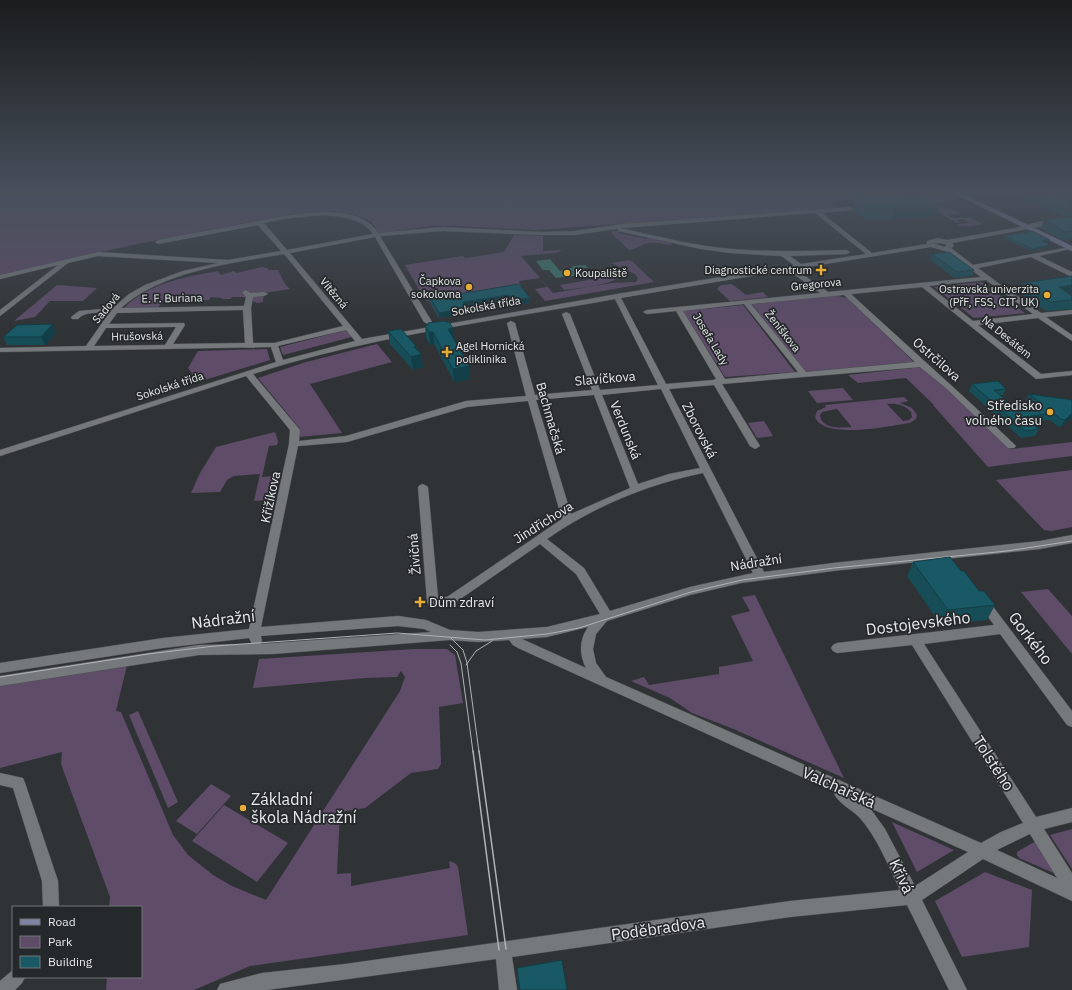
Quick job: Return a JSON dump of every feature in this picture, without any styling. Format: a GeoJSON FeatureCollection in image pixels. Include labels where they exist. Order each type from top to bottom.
{"type":"FeatureCollection","features":[{"type":"Feature","properties":{"kind":"main road"},"geometry":{"type":"LineString","coordinates":[[1052,239],[1071,246]]}},
{"type":"Feature","properties":{"kind":"street"},"geometry":{"type":"LineString","coordinates":[[158,242],[172,239]]}},
{"type":"Feature","properties":{"kind":"street","name":"Vítězná"},"geometry":{"type":"LineString","coordinates":[[274,239],[360,342]]}},
{"type":"Feature","properties":{"kind":"street","name":"Sadová"},"geometry":{"type":"LineString","coordinates":[[89,348],[116,310],[132,295],[157,283],[183,274],[237,261],[331,242],[352,239]]}},
{"type":"Feature","properties":{"kind":"street"},"geometry":{"type":"LineString","coordinates":[[379,239],[428,322]]}},
{"type":"Feature","properties":{"kind":"street"},"geometry":{"type":"LineString","coordinates":[[662,239],[723,250],[783,254],[855,252]]}},
{"type":"Feature","properties":{"kind":"street"},"geometry":{"type":"LineString","coordinates":[[851,239],[870,254]]}},
{"type":"Feature","properties":{"kind":"street"},"geometry":{"type":"LineString","coordinates":[[946,245],[973,239]]}},
{"type":"Feature","properties":{"kind":"street","name":"Sokolská třída"},"geometry":{"type":"LineString","coordinates":[[0,453],[280,363],[360,342],[617,296],[870,254],[931,245],[938,248],[946,245]]}},
{"type":"Feature","properties":{"kind":"street"},"geometry":{"type":"LineString","coordinates":[[946,245],[972,268],[1072,339]]}},
{"type":"Feature","properties":{"kind":"street"},"geometry":{"type":"LineString","coordinates":[[972,268],[1071,246]]}},
{"type":"Feature","properties":{"kind":"street"},"geometry":{"type":"LineString","coordinates":[[0,277],[98,254],[237,261]]}},
{"type":"Feature","properties":{"kind":"street"},"geometry":{"type":"LineString","coordinates":[[783,254],[800,266]]}},
{"type":"Feature","properties":{"kind":"street"},"geometry":{"type":"LineString","coordinates":[[1032,255],[1072,275]]}},
{"type":"Feature","properties":{"kind":"street"},"geometry":{"type":"LineString","coordinates":[[0,314],[68,261]]}},
{"type":"Feature","properties":{"kind":"street"},"geometry":{"type":"LineString","coordinates":[[789,268],[825,293]]}},
{"type":"Feature","properties":{"kind":"street","name":"Gregorova"},"geometry":{"type":"LineString","coordinates":[[647,312],[825,293],[988,278]]}},
{"type":"Feature","properties":{"kind":"street","name":"Na Desátém"},"geometry":{"type":"LineString","coordinates":[[924,285],[1039,377],[1072,373]]}},
{"type":"Feature","properties":{"kind":"street"},"geometry":{"type":"LineString","coordinates":[[1004,290],[1040,285]]}},
{"type":"Feature","properties":{"kind":"street","name":"Ostrčilova"},"geometry":{"type":"LineString","coordinates":[[845,292],[922,364],[950,387],[1011,446]]}},
{"type":"Feature","properties":{"kind":"street"},"geometry":{"type":"LineString","coordinates":[[249,345],[247,308],[248,294],[264,294]]}},
{"type":"Feature","properties":{"kind":"street","name":"Zborovská"},"geometry":{"type":"LineString","coordinates":[[617,296],[760,576]]}},
{"type":"Feature","properties":{"kind":"street","name":"Ženíškova"},"geometry":{"type":"LineString","coordinates":[[746,302],[803,374]]}},
{"type":"Feature","properties":{"kind":"street","name":"E. F. Buriana"},"geometry":{"type":"LineString","coordinates":[[75,317],[82,312],[116,310],[247,308]]}},
{"type":"Feature","properties":{"kind":"street","name":"Josefa Lady"},"geometry":{"type":"LineString","coordinates":[[678,309],[755,446]]}},
{"type":"Feature","properties":{"kind":"street"},"geometry":{"type":"LineString","coordinates":[[973,323],[1072,312]]}},
{"type":"Feature","properties":{"kind":"street","name":"Verdunská"},"geometry":{"type":"LineString","coordinates":[[566,314],[635,489]]}},
{"type":"Feature","properties":{"kind":"street","name":"Bachmačská"},"geometry":{"type":"LineString","coordinates":[[511,323],[531,398],[568,520]]}},
{"type":"Feature","properties":{"kind":"street"},"geometry":{"type":"LineString","coordinates":[[105,326],[181,324],[168,346]]}},
{"type":"Feature","properties":{"kind":"street","name":"Hrušovská"},"geometry":{"type":"LineString","coordinates":[[0,350],[274,345],[348,327]]}},
{"type":"Feature","properties":{"kind":"street"},"geometry":{"type":"LineString","coordinates":[[274,345],[280,363]]}},
{"type":"Feature","properties":{"kind":"street","name":"Slavíčkova"},"geometry":{"type":"LineString","coordinates":[[294,444],[347,439],[397,423],[466,404],[922,364]]}},
{"type":"Feature","properties":{"kind":"street","name":"Křižíkova"},"geometry":{"type":"LineString","coordinates":[[248,373],[295,430],[294,444],[255,636]]}},
{"type":"Feature","properties":{"kind":"street","name":"Jindřichova"},"geometry":{"type":"LineString","coordinates":[[449,601],[568,520],[635,489],[672,476],[705,470]]}},
{"type":"Feature","properties":{"kind":"street","name":"Živičná"},"geometry":{"type":"LineString","coordinates":[[423,486],[433,602],[449,601]]}},
{"type":"Feature","properties":{"kind":"street"},"geometry":{"type":"LineString","coordinates":[[540,539],[580,571],[607,616]]}},
{"type":"Feature","properties":{"kind":"street","name":"Nádražní"},"geometry":{"type":"LineString","coordinates":[[0,681],[200,650],[273,649],[449,635],[485,637],[512,636],[562,629],[696,589],[760,576],[1012,548],[1072,539]]}},
{"type":"Feature","properties":{"kind":"street","name":"Gorkého"},"geometry":{"type":"LineString","coordinates":[[975,591],[1072,721]]}},
{"type":"Feature","properties":{"kind":"street","name":"Valchařská"},"geometry":{"type":"LineString","coordinates":[[606,683],[594,672],[590,665],[586,646],[592,628],[607,616]]}},
{"type":"Feature","properties":{"kind":"street","name":"Nádražní"},"geometry":{"type":"LineString","coordinates":[[0,668],[162,643],[255,636],[398,622],[426,625],[449,635]]}},
{"type":"Feature","properties":{"kind":"street","name":"Dostojevského"},"geometry":{"type":"LineString","coordinates":[[837,648],[1002,629]]}},
{"type":"Feature","properties":{"kind":"street","name":"Valchařská"},"geometry":{"type":"LineString","coordinates":[[512,636],[522,645],[982,851],[1072,893]]}},
{"type":"Feature","properties":{"kind":"street","name":"Tolstého"},"geometry":{"type":"LineString","coordinates":[[915,640],[1072,887]]}},
{"type":"Feature","properties":{"kind":"street"},"geometry":{"type":"LineString","coordinates":[[0,779],[18,783],[50,881],[51,906]]}},
{"type":"Feature","properties":{"kind":"street","name":"Křivá"},"geometry":{"type":"LineString","coordinates":[[824,780],[857,806],[872,822],[885,844],[958,990]]}},
{"type":"Feature","properties":{"kind":"street","name":"Poděbradova"},"geometry":{"type":"LineString","coordinates":[[226,990],[262,982],[345,972],[790,909],[912,897],[1006,837],[1034,825],[1072,814]]}},
{"type":"Feature","properties":{"kind":"street"},"geometry":{"type":"LineString","coordinates":[[502,950],[508,990]]}},
{"type":"Feature","properties":{"kind":"street"},"geometry":{"type":"LineString","coordinates":[[3,990],[15,978]]}},
{"type":"Feature","properties":{"kind":"green space"},"geometry":{"type":"Polygon","coordinates":[[[0,239],[162,239],[137,244],[0,275],[0,239]]]}},
{"type":"Feature","properties":{"kind":"green space","name":"Čapkova sokolovna"},"geometry":{"type":"Polygon","coordinates":[[[512,239],[543,239],[543,251],[562,250],[556,253],[521,256],[553,293],[612,283],[636,282],[638,278],[635,274],[611,263],[629,260],[654,282],[545,301],[535,289],[547,287],[540,278],[519,281],[519,289],[530,303],[514,306],[509,301],[464,307],[468,314],[439,318],[429,301],[425,300],[405,265],[462,256],[466,258],[504,252],[512,239]]]}},
{"type":"Feature","properties":{"kind":"green space"},"geometry":{"type":"Polygon","coordinates":[[[618,239],[657,239],[672,243],[671,245],[648,243],[629,250],[618,239]]]}},
{"type":"Feature","properties":{"kind":"green space"},"geometry":{"type":"Polygon","coordinates":[[[611,266],[619,269],[623,273],[620,277],[606,283],[564,290],[560,285],[606,277],[610,274],[611,266]]]}},
{"type":"Feature","properties":{"kind":"green space"},"geometry":{"type":"Polygon","coordinates":[[[262,267],[269,270],[278,270],[285,284],[290,289],[264,293],[263,302],[257,303],[244,297],[222,299],[211,297],[209,300],[201,300],[201,298],[190,298],[188,300],[164,299],[158,308],[123,309],[144,293],[168,282],[218,271],[221,275],[234,271],[236,273],[262,267]]]}},
{"type":"Feature","properties":{"kind":"green space"},"geometry":{"type":"Polygon","coordinates":[[[981,282],[1025,313],[974,318],[934,287],[981,282]]]}},
{"type":"Feature","properties":{"kind":"green space"},"geometry":{"type":"Polygon","coordinates":[[[732,284],[746,295],[763,292],[768,297],[730,301],[717,289],[721,285],[732,284]]]}},
{"type":"Feature","properties":{"kind":"green space"},"geometry":{"type":"Polygon","coordinates":[[[57,285],[97,288],[83,301],[50,301],[35,317],[14,321],[57,285]]]}},
{"type":"Feature","properties":{"kind":"green space"},"geometry":{"type":"Polygon","coordinates":[[[833,295],[847,298],[914,362],[805,372],[752,304],[833,295]]]}},
{"type":"Feature","properties":{"kind":"green space"},"geometry":{"type":"Polygon","coordinates":[[[743,305],[795,372],[725,377],[683,311],[743,305]]]}},
{"type":"Feature","properties":{"kind":"green space"},"geometry":{"type":"Polygon","coordinates":[[[346,330],[352,337],[283,355],[280,347],[346,330]]]}},
{"type":"Feature","properties":{"kind":"green space"},"geometry":{"type":"Polygon","coordinates":[[[377,344],[392,362],[310,384],[342,433],[299,437],[300,429],[258,378],[306,362],[377,344]]]}},
{"type":"Feature","properties":{"kind":"green space"},"geometry":{"type":"Polygon","coordinates":[[[267,349],[270,360],[198,382],[188,368],[198,351],[267,349]]]}},
{"type":"Feature","properties":{"kind":"green space"},"geometry":{"type":"Polygon","coordinates":[[[921,367],[951,392],[1011,449],[1072,442],[1072,456],[988,467],[934,405],[906,378],[858,383],[848,375],[921,367]]]}},
{"type":"Feature","properties":{"kind":"green space"},"geometry":{"type":"Polygon","coordinates":[[[843,388],[853,400],[817,403],[808,391],[843,388]]]}},
{"type":"Feature","properties":{"kind":"green space"},"geometry":{"type":"Polygon","coordinates":[[[904,397],[908,401],[900,403],[912,408],[917,415],[916,419],[910,423],[858,430],[844,430],[831,428],[821,424],[815,417],[817,411],[826,407],[825,405],[904,397]],[[887,404],[903,421],[909,420],[912,417],[911,412],[903,406],[897,404],[887,404]],[[837,409],[822,412],[820,415],[821,420],[832,427],[851,427],[851,426],[837,409]]]}},
{"type":"Feature","properties":{"kind":"green space"},"geometry":{"type":"Polygon","coordinates":[[[764,421],[773,436],[757,438],[748,423],[764,421]]]}},
{"type":"Feature","properties":{"kind":"green space"},"geometry":{"type":"Polygon","coordinates":[[[275,432],[278,441],[277,445],[269,446],[262,477],[275,476],[270,500],[254,501],[260,474],[234,476],[227,480],[220,492],[191,493],[200,473],[216,447],[275,432]]]}},
{"type":"Feature","properties":{"kind":"green space"},"geometry":{"type":"Polygon","coordinates":[[[1072,470],[1072,527],[1052,531],[1044,530],[996,480],[1072,470]]]}},
{"type":"Feature","properties":{"kind":"green space"},"geometry":{"type":"Polygon","coordinates":[[[1048,589],[1072,616],[1072,654],[1021,592],[1048,589]]]}},
{"type":"Feature","properties":{"kind":"green space"},"geometry":{"type":"Polygon","coordinates":[[[755,595],[844,778],[731,728],[692,713],[670,698],[631,681],[644,677],[649,685],[719,674],[719,667],[753,661],[731,616],[750,611],[742,597],[755,595]]]}},
{"type":"Feature","properties":{"kind":"green space"},"geometry":{"type":"Polygon","coordinates":[[[414,649],[447,649],[455,655],[463,703],[439,707],[441,764],[438,769],[411,773],[365,808],[340,812],[337,874],[351,873],[351,886],[450,868],[449,861],[455,863],[458,867],[468,935],[250,966],[194,990],[106,990],[107,978],[142,978],[142,906],[109,906],[110,897],[61,764],[62,752],[0,768],[0,686],[127,665],[116,711],[121,712],[173,835],[188,855],[213,875],[232,886],[266,900],[400,691],[405,677],[401,671],[397,677],[365,678],[253,688],[259,659],[414,649]]]}},
{"type":"Feature","properties":{"kind":"green space"},"geometry":{"type":"Polygon","coordinates":[[[138,711],[178,802],[168,808],[129,715],[138,711]]]}},
{"type":"Feature","properties":{"kind":"green space"},"geometry":{"type":"Polygon","coordinates":[[[211,784],[231,796],[197,834],[176,821],[211,784]]]}},
{"type":"Feature","properties":{"kind":"green space"},"geometry":{"type":"Polygon","coordinates":[[[224,805],[288,843],[257,882],[192,841],[224,805]]]}},
{"type":"Feature","properties":{"kind":"green space"},"geometry":{"type":"Polygon","coordinates":[[[892,822],[954,850],[917,872],[892,822]]]}},
{"type":"Feature","properties":{"kind":"green space"},"geometry":{"type":"Polygon","coordinates":[[[1072,829],[1072,869],[1050,835],[1072,829]]]}},
{"type":"Feature","properties":{"kind":"green space"},"geometry":{"type":"Polygon","coordinates":[[[1036,841],[1056,874],[1019,858],[1017,855],[1017,852],[1036,841]]]}},
{"type":"Feature","properties":{"kind":"green space"},"geometry":{"type":"Polygon","coordinates":[[[985,872],[1032,890],[1029,947],[962,957],[935,901],[985,872]]]}},
{"type":"Feature","properties":{"kind":"shaded area"},"geometry":{"type":"Polygon","coordinates":[[[550,259],[560,271],[572,268],[573,266],[585,265],[588,268],[584,268],[582,275],[556,278],[549,270],[543,270],[536,261],[550,259]]]}},
{"type":"Feature","properties":{"kind":"building"},"geometry":{"type":"Polygon","coordinates":[[[1012,239],[1050,240],[1042,241],[1050,245],[1033,249],[1012,239]]]}},
{"type":"Feature","properties":{"kind":"building"},"geometry":{"type":"Polygon","coordinates":[[[949,252],[974,270],[957,272],[932,254],[949,252]]]}},
{"type":"Feature","properties":{"kind":"building"},"geometry":{"type":"Polygon","coordinates":[[[1072,276],[1072,285],[1059,287],[1072,296],[1072,300],[1050,302],[1022,283],[1072,276]]]}},
{"type":"Feature","properties":{"kind":"building"},"geometry":{"type":"Polygon","coordinates":[[[519,284],[530,298],[513,300],[509,295],[463,302],[467,308],[439,313],[429,295],[456,291],[459,294],[519,284]]]}},
{"type":"Feature","properties":{"kind":"building"},"geometry":{"type":"Polygon","coordinates":[[[449,322],[453,328],[448,329],[469,366],[453,369],[433,332],[429,332],[425,326],[428,325],[428,323],[449,322]]]}},
{"type":"Feature","properties":{"kind":"building"},"geometry":{"type":"Polygon","coordinates":[[[53,324],[41,337],[3,337],[17,325],[53,324]]]}},
{"type":"Feature","properties":{"kind":"building"},"geometry":{"type":"Polygon","coordinates":[[[401,329],[421,354],[411,357],[388,331],[401,329]]]}},
{"type":"Feature","properties":{"kind":"building"},"geometry":{"type":"Polygon","coordinates":[[[998,381],[1006,389],[994,390],[1015,408],[1033,406],[1031,404],[1041,403],[1029,394],[1072,400],[1072,413],[1065,420],[1053,413],[1024,417],[1039,429],[1025,431],[972,384],[998,381]]]}},
{"type":"Feature","properties":{"kind":"building"},"geometry":{"type":"Polygon","coordinates":[[[950,557],[961,571],[964,571],[979,591],[984,591],[995,605],[948,610],[913,562],[950,557]]]}},
{"type":"Feature","properties":{"kind":"building"},"geometry":{"type":"Polygon","coordinates":[[[562,960],[567,990],[520,990],[517,968],[562,960]]]}},
{"type":"Feature","properties":{"kind":"tram line"},"geometry":{"type":"LineString","coordinates":[[0,677],[148,654],[215,646],[397,633],[485,640],[547,634],[579,628],[691,592],[742,580],[834,568],[1007,551],[1072,541]]}},
{"type":"Feature","properties":{"kind":"tram line"},"geometry":{"type":"LineString","coordinates":[[451,638],[463,650],[467,664]]}},
{"type":"Feature","properties":{"kind":"tram line"},"geometry":{"type":"LineString","coordinates":[[467,664],[476,651],[492,641]]}},
{"type":"Feature","properties":{"kind":"tram line"},"geometry":{"type":"LineString","coordinates":[[450,645],[457,652],[461,663],[473,752]]}},
{"type":"Feature","properties":{"kind":"tram line"},"geometry":{"type":"LineString","coordinates":[[467,664],[479,752]]}},
{"type":"Feature","properties":{"kind":"tram line"},"geometry":{"type":"LineString","coordinates":[[473,751],[499,950]]}},
{"type":"Feature","properties":{"kind":"tram line"},"geometry":{"type":"LineString","coordinates":[[479,751],[506,949]]}},
{"type":"Feature","properties":{"kind":"place","name":"Diagnostické centrum"},"geometry":{"type":"Point","coordinates":[821,270]}},
{"type":"Feature","properties":{"kind":"place","name":"Koupaliště"},"geometry":{"type":"Point","coordinates":[567,273]}},
{"type":"Feature","properties":{"kind":"place","name":"Čapkova sokolovna"},"geometry":{"type":"Point","coordinates":[469,287]}},
{"type":"Feature","properties":{"kind":"place","name":"Ostravská univerzita (PřF, FSS, CIT, UK)"},"geometry":{"type":"Point","coordinates":[1047,295]}},
{"type":"Feature","properties":{"kind":"place","name":"Agel Hornická poliklinika"},"geometry":{"type":"Point","coordinates":[447,352]}},
{"type":"Feature","properties":{"kind":"place","name":"Středisko volného času"},"geometry":{"type":"Point","coordinates":[1050,412]}},
{"type":"Feature","properties":{"kind":"place","name":"Dům zdraví"},"geometry":{"type":"Point","coordinates":[420,602]}},
{"type":"Feature","properties":{"kind":"place","name":"Základní škola Nádražní"},"geometry":{"type":"Point","coordinates":[243,808]}}]}
